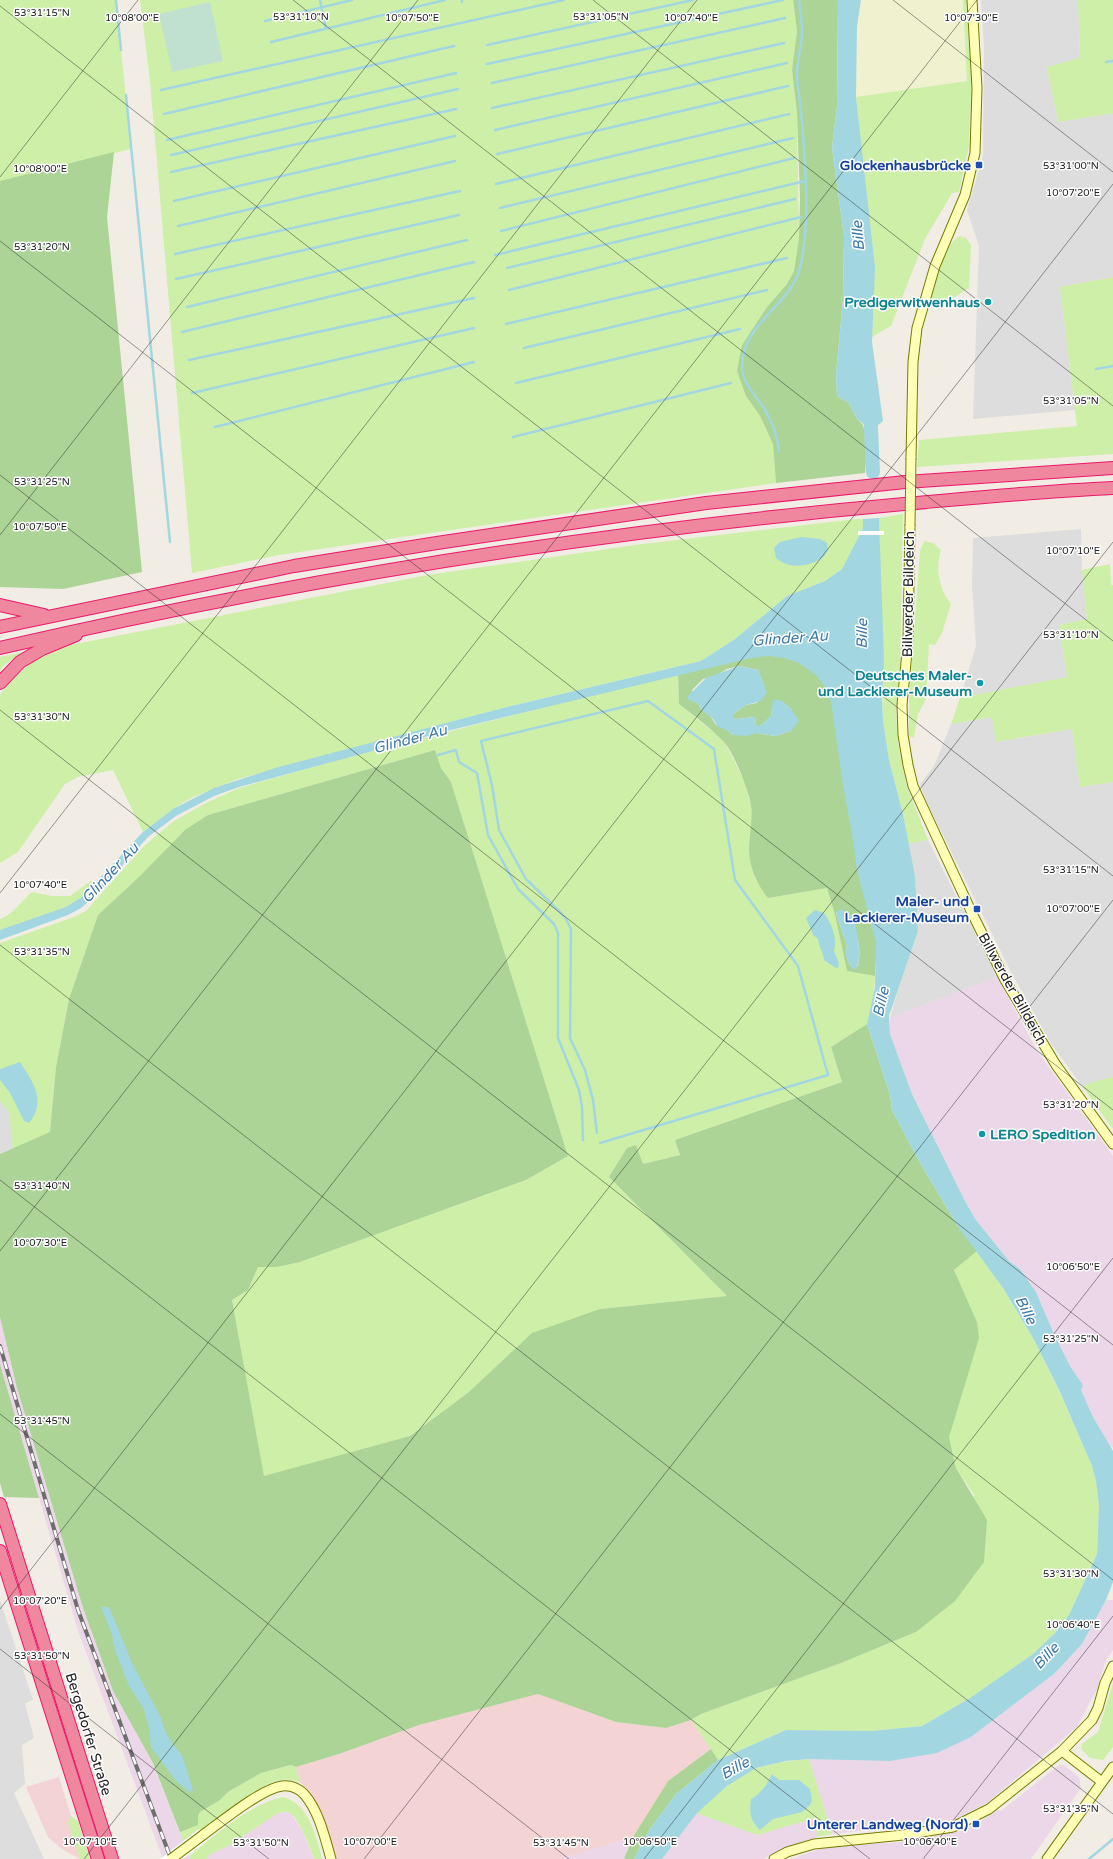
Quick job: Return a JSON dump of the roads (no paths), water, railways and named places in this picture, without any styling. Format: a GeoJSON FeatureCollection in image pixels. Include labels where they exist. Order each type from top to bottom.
{"type":"FeatureCollection","features":[{"type":"Feature","properties":{"kind":"highway"},"geometry":{"type":"LineString","coordinates":[[0,627],[47,616],[294,566],[706,503],[904,482],[1113,468]]}},
{"type":"Feature","properties":{"kind":"highway"},"geometry":{"type":"LineString","coordinates":[[0,648],[87,628],[291,587],[560,543],[695,525],[852,508],[1055,491],[1113,488]]}},
{"type":"Feature","properties":{"kind":"highway"},"geometry":{"type":"LineString","coordinates":[[0,605],[47,616]]}},
{"type":"Feature","properties":{"kind":"highway"},"geometry":{"type":"LineString","coordinates":[[0,683],[20,662],[42,649],[73,638],[87,628]]}},
{"type":"Feature","properties":{"kind":"highway","name":"Bergedorfer Straße"},"geometry":{"type":"LineString","coordinates":[[0,1504],[112,1859]]}},
{"type":"Feature","properties":{"kind":"highway","name":"Bergedorfer Straße"},"geometry":{"type":"LineString","coordinates":[[0,1551],[98,1859]]}},
{"type":"Feature","properties":{"kind":"street","name":"Billwerder Billdeich"},"geometry":{"type":"LineString","coordinates":[[972,0],[977,88],[975,153],[965,195],[935,266],[917,328],[913,362],[908,641],[902,705],[904,743],[913,786],[971,911],[1006,980],[1056,1065],[1113,1144]]}},
{"type":"Feature","properties":{"kind":"street"},"geometry":{"type":"LineString","coordinates":[[774,1859],[788,1852],[814,1844],[903,1835],[953,1827],[989,1809],[1062,1751],[1092,1720],[1098,1708],[1105,1683],[1113,1666]]}},
{"type":"Feature","properties":{"kind":"street"},"geometry":{"type":"LineString","coordinates":[[1062,1751],[1102,1782]]}},
{"type":"Feature","properties":{"kind":"street"},"geometry":{"type":"LineString","coordinates":[[1047,1859],[1113,1767]]}},
{"type":"Feature","properties":{"kind":"street"},"geometry":{"type":"LineString","coordinates":[[171,1859],[244,1805],[266,1792],[280,1786],[292,1787],[303,1793],[310,1802],[332,1859]]}},
{"type":"Feature","properties":{"kind":"water"},"geometry":{"type":"Polygon","coordinates":[[[838,0],[861,0],[857,26],[856,97],[875,267],[872,342],[883,421],[877,426],[867,427],[857,419],[849,403],[837,396],[836,374],[843,299],[844,236],[832,148],[837,106],[838,0]]]}},
{"type":"Feature","properties":{"kind":"water","name":"Glinder Au"},"geometry":{"type":"Polygon","coordinates":[[[879,518],[884,660],[882,698],[883,721],[889,760],[903,814],[915,876],[918,931],[889,1016],[890,1034],[912,1094],[966,1203],[976,1220],[1009,1261],[1020,1269],[1036,1292],[1053,1332],[1070,1366],[1083,1385],[1081,1390],[1093,1417],[1113,1451],[1113,1582],[1106,1600],[1082,1644],[1054,1674],[971,1737],[937,1753],[890,1761],[809,1759],[786,1761],[756,1768],[727,1786],[697,1813],[662,1859],[634,1859],[648,1832],[675,1795],[718,1760],[786,1730],[872,1731],[922,1726],[970,1698],[1033,1654],[1055,1633],[1069,1615],[1097,1554],[1099,1506],[1096,1481],[1092,1466],[1059,1390],[1033,1338],[1003,1288],[957,1225],[919,1161],[892,1110],[890,1095],[867,1024],[875,987],[876,943],[857,870],[831,701],[826,688],[816,675],[799,663],[784,658],[768,656],[751,658],[451,730],[239,787],[214,796],[176,816],[148,837],[97,894],[81,908],[68,915],[0,940],[0,930],[66,907],[82,897],[143,832],[173,809],[214,788],[275,768],[503,708],[701,661],[735,639],[787,596],[825,581],[842,569],[863,528],[863,519],[879,518]]]}},
{"type":"Feature","properties":{"kind":"water"},"geometry":{"type":"Polygon","coordinates":[[[801,537],[820,539],[827,543],[828,549],[821,559],[809,564],[795,566],[788,565],[776,558],[774,548],[780,542],[801,537]]]}},
{"type":"Feature","properties":{"kind":"water"},"geometry":{"type":"Polygon","coordinates":[[[739,666],[758,670],[767,692],[761,701],[746,705],[733,714],[733,718],[755,717],[756,725],[760,726],[771,716],[773,700],[777,700],[789,706],[799,721],[791,731],[775,736],[756,733],[747,736],[733,735],[727,730],[718,727],[713,719],[701,709],[698,703],[690,701],[687,697],[706,678],[739,666]]]}},
{"type":"Feature","properties":{"kind":"water"},"geometry":{"type":"Polygon","coordinates":[[[841,909],[851,916],[856,927],[859,944],[859,960],[855,970],[852,968],[846,957],[845,952],[847,946],[836,913],[841,909]]]}},
{"type":"Feature","properties":{"kind":"water"},"geometry":{"type":"Polygon","coordinates":[[[815,910],[824,913],[831,926],[835,941],[834,951],[839,963],[838,968],[824,960],[818,939],[813,935],[806,918],[815,910]]]}},
{"type":"Feature","properties":{"kind":"water"},"geometry":{"type":"Polygon","coordinates":[[[20,1062],[36,1092],[37,1107],[29,1123],[24,1121],[10,1093],[0,1080],[0,1069],[20,1062]]]}},
{"type":"Feature","properties":{"kind":"water"},"geometry":{"type":"Polygon","coordinates":[[[101,1607],[109,1607],[132,1663],[161,1718],[165,1731],[172,1743],[182,1755],[193,1790],[189,1792],[176,1781],[151,1747],[149,1728],[144,1709],[128,1684],[115,1650],[112,1634],[101,1607]]]}},
{"type":"Feature","properties":{"kind":"water"},"geometry":{"type":"Polygon","coordinates":[[[772,1774],[779,1780],[799,1780],[810,1789],[812,1800],[810,1805],[802,1812],[773,1819],[760,1830],[751,1816],[751,1799],[758,1795],[772,1774]]]}},
{"type":"Feature","properties":{"kind":"waterway"},"geometry":{"type":"LineString","coordinates":[[116,0],[121,50]]}},
{"type":"Feature","properties":{"kind":"waterway"},"geometry":{"type":"LineString","coordinates":[[320,0],[326,29]]}},
{"type":"Feature","properties":{"kind":"waterway"},"geometry":{"type":"LineString","coordinates":[[265,21],[352,0]]}},
{"type":"Feature","properties":{"kind":"waterway"},"geometry":{"type":"LineString","coordinates":[[271,42],[445,0]]}},
{"type":"Feature","properties":{"kind":"waterway"},"geometry":{"type":"LineString","coordinates":[[161,90],[564,0]]}},
{"type":"Feature","properties":{"kind":"waterway"},"geometry":{"type":"LineString","coordinates":[[487,45],[693,0]]}},
{"type":"Feature","properties":{"kind":"waterway"},"geometry":{"type":"LineString","coordinates":[[487,64],[783,0]]}},
{"type":"Feature","properties":{"kind":"waterway"},"geometry":{"type":"LineString","coordinates":[[779,452],[776,436],[770,420],[748,385],[742,368],[744,353],[749,339],[795,281],[800,268],[803,251],[806,190],[803,129],[797,80],[802,30],[799,0]]}},
{"type":"Feature","properties":{"kind":"waterway"},"geometry":{"type":"LineString","coordinates":[[492,83],[785,18]]}},
{"type":"Feature","properties":{"kind":"waterway"},"geometry":{"type":"LineString","coordinates":[[492,108],[784,43]]}},
{"type":"Feature","properties":{"kind":"waterway"},"geometry":{"type":"LineString","coordinates":[[164,114],[454,46]]}},
{"type":"Feature","properties":{"kind":"waterway"},"geometry":{"type":"LineString","coordinates":[[1106,62],[1113,61]]}},
{"type":"Feature","properties":{"kind":"waterway"},"geometry":{"type":"LineString","coordinates":[[495,130],[787,63]]}},
{"type":"Feature","properties":{"kind":"waterway"},"geometry":{"type":"LineString","coordinates":[[167,140],[456,73]]}},
{"type":"Feature","properties":{"kind":"waterway"},"geometry":{"type":"LineString","coordinates":[[497,154],[788,86]]}},
{"type":"Feature","properties":{"kind":"waterway"},"geometry":{"type":"LineString","coordinates":[[171,155],[458,89]]}},
{"type":"Feature","properties":{"kind":"waterway"},"geometry":{"type":"LineString","coordinates":[[126,95],[170,542]]}},
{"type":"Feature","properties":{"kind":"waterway"},"geometry":{"type":"LineString","coordinates":[[171,172],[456,109]]}},
{"type":"Feature","properties":{"kind":"waterway"},"geometry":{"type":"LineString","coordinates":[[496,184],[789,114]]}},
{"type":"Feature","properties":{"kind":"waterway"},"geometry":{"type":"LineString","coordinates":[[174,201],[455,136]]}},
{"type":"Feature","properties":{"kind":"waterway"},"geometry":{"type":"LineString","coordinates":[[500,208],[793,138]]}},
{"type":"Feature","properties":{"kind":"waterway"},"geometry":{"type":"LineString","coordinates":[[501,231],[794,158]]}},
{"type":"Feature","properties":{"kind":"waterway"},"geometry":{"type":"LineString","coordinates":[[178,226],[455,161]]}},
{"type":"Feature","properties":{"kind":"waterway"},"geometry":{"type":"LineString","coordinates":[[495,255],[805,181]]}},
{"type":"Feature","properties":{"kind":"waterway"},"geometry":{"type":"LineString","coordinates":[[175,254],[460,191]]}},
{"type":"Feature","properties":{"kind":"waterway"},"geometry":{"type":"LineString","coordinates":[[507,268],[795,199]]}},
{"type":"Feature","properties":{"kind":"waterway"},"geometry":{"type":"LineString","coordinates":[[176,279],[459,215]]}},
{"type":"Feature","properties":{"kind":"waterway"},"geometry":{"type":"LineString","coordinates":[[509,290],[801,217]]}},
{"type":"Feature","properties":{"kind":"waterway"},"geometry":{"type":"LineString","coordinates":[[187,307],[467,240]]}},
{"type":"Feature","properties":{"kind":"waterway"},"geometry":{"type":"LineString","coordinates":[[506,324],[787,258]]}},
{"type":"Feature","properties":{"kind":"waterway"},"geometry":{"type":"LineString","coordinates":[[182,332],[474,262]]}},
{"type":"Feature","properties":{"kind":"waterway"},"geometry":{"type":"LineString","coordinates":[[524,348],[767,290]]}},
{"type":"Feature","properties":{"kind":"waterway"},"geometry":{"type":"LineString","coordinates":[[189,360],[474,298]]}},
{"type":"Feature","properties":{"kind":"waterway"},"geometry":{"type":"LineString","coordinates":[[192,393],[474,328]]}},
{"type":"Feature","properties":{"kind":"waterway"},"geometry":{"type":"LineString","coordinates":[[516,383],[740,329]]}},
{"type":"Feature","properties":{"kind":"waterway"},"geometry":{"type":"LineString","coordinates":[[215,427],[474,362]]}},
{"type":"Feature","properties":{"kind":"waterway"},"geometry":{"type":"LineString","coordinates":[[1096,369],[1113,366]]}},
{"type":"Feature","properties":{"kind":"waterway"},"geometry":{"type":"LineString","coordinates":[[513,437],[731,383]]}},
{"type":"Feature","properties":{"kind":"waterway","name":"Bille"},"geometry":{"type":"LineString","coordinates":[[870,407],[873,472]]}},
{"type":"Feature","properties":{"kind":"waterway"},"geometry":{"type":"LineString","coordinates":[[597,1133],[593,1100],[585,1070],[570,1038],[571,929],[566,919],[560,912],[526,879],[499,830],[492,785],[481,741],[648,701],[714,749],[735,880],[798,966],[828,1075],[600,1143]]}},
{"type":"Feature","properties":{"kind":"waterway"},"geometry":{"type":"LineString","coordinates":[[438,755],[456,750],[459,762],[477,773],[488,835],[518,889],[554,924],[558,933],[558,1038],[579,1090],[582,1107],[583,1140]]}},
{"type":"Feature","properties":{"kind":"waterway"},"geometry":{"type":"LineString","coordinates":[[1089,1859],[1113,1839]]}},
{"type":"Feature","properties":{"kind":"railway"},"geometry":{"type":"LineString","coordinates":[[0,1346],[78,1610],[171,1859]]}},
{"type":"Feature","properties":{"kind":"place","name":"Glockenhausbrücke"},"geometry":{"type":"Point","coordinates":[979,165]}},
{"type":"Feature","properties":{"kind":"place","name":"Predigerwitwenhaus"},"geometry":{"type":"Point","coordinates":[988,302]}},
{"type":"Feature","properties":{"kind":"place","name":"Deutsches Maler- und Lackierer-Museum"},"geometry":{"type":"Point","coordinates":[980,683]}},
{"type":"Feature","properties":{"kind":"place","name":"Maler- und Lackierer-Museum"},"geometry":{"type":"Point","coordinates":[977,909]}},
{"type":"Feature","properties":{"kind":"place","name":"LERO Spedition"},"geometry":{"type":"Point","coordinates":[982,1134]}},
{"type":"Feature","properties":{"kind":"place","name":"Unterer Landweg (Nord)"},"geometry":{"type":"Point","coordinates":[976,1824]}}]}
